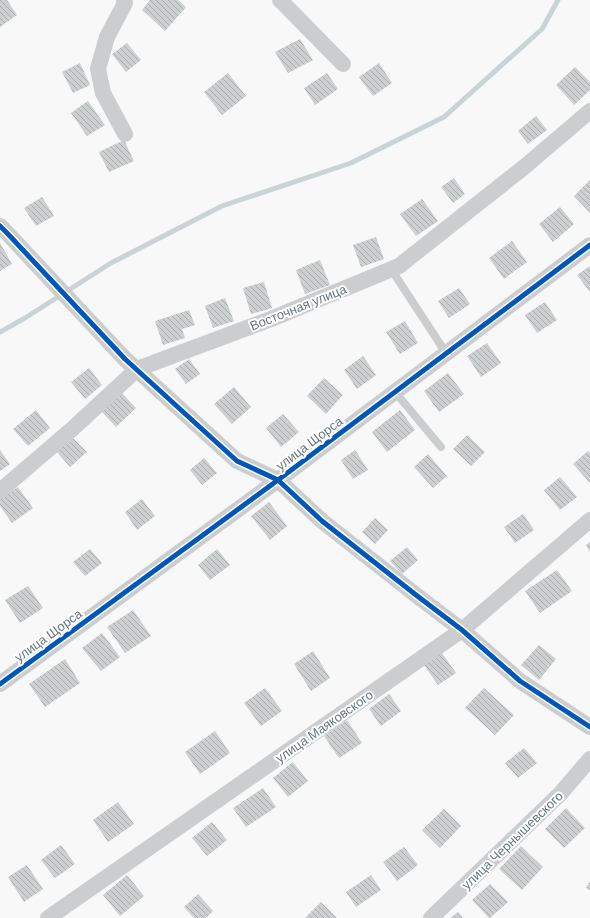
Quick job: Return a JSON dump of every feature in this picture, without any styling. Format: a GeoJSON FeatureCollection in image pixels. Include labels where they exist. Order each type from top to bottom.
{"type":"FeatureCollection","features":[{"type":"Feature","properties":{"kind":"street"},"geometry":{"type":"LineString","coordinates":[[124,0],[125,3],[107,37],[98,69],[103,93],[125,134]]}},
{"type":"Feature","properties":{"kind":"street"},"geometry":{"type":"LineString","coordinates":[[280,0],[343,64]]}},
{"type":"Feature","properties":{"kind":"street","name":"Восточная улица"},"geometry":{"type":"LineString","coordinates":[[0,491],[71,430],[137,369],[271,319],[399,266],[523,168],[590,111]]}},
{"type":"Feature","properties":{"kind":"street"},"geometry":{"type":"LineString","coordinates":[[0,226],[70,301],[137,369],[237,461],[278,480],[322,521],[462,630],[520,682],[590,727]]}},
{"type":"Feature","properties":{"kind":"street","name":"улица Щорса"},"geometry":{"type":"LineString","coordinates":[[0,684],[278,480],[590,245]]}},
{"type":"Feature","properties":{"kind":"street","name":"улица Маяковского"},"geometry":{"type":"LineString","coordinates":[[48,918],[462,630],[590,520]]}},
{"type":"Feature","properties":{"kind":"street","name":"улица Чернышевского"},"geometry":{"type":"LineString","coordinates":[[432,918],[560,794],[590,759]]}},
{"type":"Feature","properties":{"kind":"lane"},"geometry":{"type":"LineString","coordinates":[[391,269],[446,353]]}},
{"type":"Feature","properties":{"kind":"lane"},"geometry":{"type":"LineString","coordinates":[[395,392],[441,447]]}},
{"type":"Feature","properties":{"kind":"building"},"geometry":{"type":"Polygon","coordinates":[[[0,0],[7,0],[17,15],[0,27],[0,0]]]}},
{"type":"Feature","properties":{"kind":"building"},"geometry":{"type":"Polygon","coordinates":[[[150,0],[178,0],[186,7],[165,31],[142,10],[150,0]]]}},
{"type":"Feature","properties":{"kind":"building"},"geometry":{"type":"Polygon","coordinates":[[[300,39],[313,60],[288,73],[275,52],[300,39]]]}},
{"type":"Feature","properties":{"kind":"building"},"geometry":{"type":"Polygon","coordinates":[[[127,43],[141,60],[126,72],[112,54],[127,43]]]}},
{"type":"Feature","properties":{"kind":"building"},"geometry":{"type":"Polygon","coordinates":[[[80,63],[90,85],[73,93],[62,72],[80,63]]]}},
{"type":"Feature","properties":{"kind":"building"},"geometry":{"type":"Polygon","coordinates":[[[379,63],[392,83],[373,96],[359,77],[379,63]]]}},
{"type":"Feature","properties":{"kind":"building"},"geometry":{"type":"Polygon","coordinates":[[[575,67],[590,82],[590,90],[574,105],[556,85],[575,67]]]}},
{"type":"Feature","properties":{"kind":"building"},"geometry":{"type":"Polygon","coordinates":[[[228,73],[246,96],[222,115],[204,92],[228,73]]]}},
{"type":"Feature","properties":{"kind":"building"},"geometry":{"type":"Polygon","coordinates":[[[327,73],[338,89],[315,105],[304,88],[327,73]]]}},
{"type":"Feature","properties":{"kind":"building"},"geometry":{"type":"Polygon","coordinates":[[[88,101],[105,125],[87,136],[71,113],[88,101]]]}},
{"type":"Feature","properties":{"kind":"building"},"geometry":{"type":"Polygon","coordinates":[[[536,116],[547,130],[528,144],[518,131],[536,116]]]}},
{"type":"Feature","properties":{"kind":"building"},"geometry":{"type":"Polygon","coordinates":[[[124,140],[134,161],[109,172],[99,152],[124,140]]]}},
{"type":"Feature","properties":{"kind":"building"},"geometry":{"type":"Polygon","coordinates":[[[454,178],[465,194],[453,203],[441,187],[454,178]]]}},
{"type":"Feature","properties":{"kind":"building"},"geometry":{"type":"Polygon","coordinates":[[[590,180],[590,213],[574,196],[590,180]]]}},
{"type":"Feature","properties":{"kind":"building"},"geometry":{"type":"Polygon","coordinates":[[[42,197],[54,216],[36,226],[24,208],[42,197]]]}},
{"type":"Feature","properties":{"kind":"building"},"geometry":{"type":"Polygon","coordinates":[[[422,199],[438,221],[416,236],[400,214],[422,199]]]}},
{"type":"Feature","properties":{"kind":"building"},"geometry":{"type":"Polygon","coordinates":[[[560,207],[574,224],[553,242],[539,224],[560,207]]]}},
{"type":"Feature","properties":{"kind":"building"},"geometry":{"type":"Polygon","coordinates":[[[376,237],[384,259],[361,267],[353,245],[376,237]]]}},
{"type":"Feature","properties":{"kind":"building"},"geometry":{"type":"Polygon","coordinates":[[[512,241],[527,262],[504,279],[489,258],[512,241]]]}},
{"type":"Feature","properties":{"kind":"building"},"geometry":{"type":"Polygon","coordinates":[[[0,243],[12,264],[0,271],[0,243]]]}},
{"type":"Feature","properties":{"kind":"building"},"geometry":{"type":"Polygon","coordinates":[[[320,260],[330,285],[305,294],[296,270],[320,260]]]}},
{"type":"Feature","properties":{"kind":"building"},"geometry":{"type":"Polygon","coordinates":[[[590,266],[590,292],[577,275],[590,266]]]}},
{"type":"Feature","properties":{"kind":"building"},"geometry":{"type":"Polygon","coordinates":[[[264,282],[272,308],[251,314],[243,288],[264,282]]]}},
{"type":"Feature","properties":{"kind":"building"},"geometry":{"type":"Polygon","coordinates":[[[459,288],[470,304],[449,318],[438,301],[459,288]]]}},
{"type":"Feature","properties":{"kind":"building"},"geometry":{"type":"Polygon","coordinates":[[[225,298],[234,321],[213,328],[205,306],[225,298]]]}},
{"type":"Feature","properties":{"kind":"building"},"geometry":{"type":"Polygon","coordinates":[[[545,302],[557,320],[537,333],[525,315],[545,302]]]}},
{"type":"Feature","properties":{"kind":"building"},"geometry":{"type":"Polygon","coordinates":[[[189,310],[195,325],[182,329],[185,338],[163,345],[155,321],[189,310]]]}},
{"type":"Feature","properties":{"kind":"building"},"geometry":{"type":"Polygon","coordinates":[[[405,321],[418,343],[400,354],[386,332],[405,321]]]}},
{"type":"Feature","properties":{"kind":"building"},"geometry":{"type":"Polygon","coordinates":[[[487,343],[501,363],[481,377],[467,356],[487,343]]]}},
{"type":"Feature","properties":{"kind":"building"},"geometry":{"type":"Polygon","coordinates":[[[363,356],[376,375],[357,389],[344,370],[363,356]]]}},
{"type":"Feature","properties":{"kind":"building"},"geometry":{"type":"Polygon","coordinates":[[[189,359],[200,374],[186,384],[175,369],[189,359]]]}},
{"type":"Feature","properties":{"kind":"building"},"geometry":{"type":"Polygon","coordinates":[[[89,368],[102,385],[85,399],[71,382],[89,368]]]}},
{"type":"Feature","properties":{"kind":"building"},"geometry":{"type":"Polygon","coordinates":[[[448,373],[464,394],[439,412],[424,391],[448,373]]]}},
{"type":"Feature","properties":{"kind":"building"},"geometry":{"type":"Polygon","coordinates":[[[324,378],[343,395],[326,414],[307,396],[324,378]]]}},
{"type":"Feature","properties":{"kind":"building"},"geometry":{"type":"Polygon","coordinates":[[[234,387],[251,407],[232,424],[214,404],[234,387]]]}},
{"type":"Feature","properties":{"kind":"building"},"geometry":{"type":"Polygon","coordinates":[[[121,392],[136,408],[116,427],[101,411],[121,392]]]}},
{"type":"Feature","properties":{"kind":"building"},"geometry":{"type":"Polygon","coordinates":[[[36,410],[50,428],[28,446],[13,429],[36,410]]]}},
{"type":"Feature","properties":{"kind":"building"},"geometry":{"type":"Polygon","coordinates":[[[400,410],[415,430],[387,452],[372,432],[400,410]]]}},
{"type":"Feature","properties":{"kind":"building"},"geometry":{"type":"Polygon","coordinates":[[[283,414],[299,432],[281,447],[266,428],[283,414]]]}},
{"type":"Feature","properties":{"kind":"building"},"geometry":{"type":"Polygon","coordinates":[[[467,435],[485,452],[471,466],[453,449],[467,435]]]}},
{"type":"Feature","properties":{"kind":"building"},"geometry":{"type":"Polygon","coordinates":[[[73,438],[87,452],[70,467],[57,452],[73,438]]]}},
{"type":"Feature","properties":{"kind":"building"},"geometry":{"type":"Polygon","coordinates":[[[0,450],[10,464],[0,471],[0,450]]]}},
{"type":"Feature","properties":{"kind":"building"},"geometry":{"type":"Polygon","coordinates":[[[355,450],[368,470],[353,479],[341,460],[355,450]]]}},
{"type":"Feature","properties":{"kind":"building"},"geometry":{"type":"Polygon","coordinates":[[[588,451],[590,453],[590,483],[573,464],[588,451]]]}},
{"type":"Feature","properties":{"kind":"building"},"geometry":{"type":"Polygon","coordinates":[[[428,454],[447,476],[433,488],[414,467],[428,454]]]}},
{"type":"Feature","properties":{"kind":"building"},"geometry":{"type":"Polygon","coordinates":[[[204,458],[217,473],[202,485],[190,470],[204,458]]]}},
{"type":"Feature","properties":{"kind":"building"},"geometry":{"type":"Polygon","coordinates":[[[560,477],[577,497],[560,510],[544,490],[560,477]]]}},
{"type":"Feature","properties":{"kind":"building"},"geometry":{"type":"Polygon","coordinates":[[[18,487],[33,508],[12,523],[0,506],[0,499],[18,487]]]}},
{"type":"Feature","properties":{"kind":"building"},"geometry":{"type":"Polygon","coordinates":[[[142,499],[155,516],[137,530],[125,512],[142,499]]]}},
{"type":"Feature","properties":{"kind":"building"},"geometry":{"type":"Polygon","coordinates":[[[269,502],[287,526],[270,540],[251,516],[269,502]]]}},
{"type":"Feature","properties":{"kind":"building"},"geometry":{"type":"Polygon","coordinates":[[[523,514],[534,530],[515,543],[504,527],[523,514]]]}},
{"type":"Feature","properties":{"kind":"building"},"geometry":{"type":"Polygon","coordinates":[[[375,518],[388,530],[375,544],[362,532],[375,518]]]}},
{"type":"Feature","properties":{"kind":"building"},"geometry":{"type":"Polygon","coordinates":[[[590,542],[590,552],[586,545],[590,542]]]}},
{"type":"Feature","properties":{"kind":"building"},"geometry":{"type":"Polygon","coordinates":[[[407,547],[418,560],[402,574],[390,561],[407,547]]]}},
{"type":"Feature","properties":{"kind":"building"},"geometry":{"type":"Polygon","coordinates":[[[90,549],[102,563],[85,576],[73,562],[90,549]]]}},
{"type":"Feature","properties":{"kind":"building"},"geometry":{"type":"Polygon","coordinates":[[[217,549],[230,565],[210,580],[198,565],[217,549]]]}},
{"type":"Feature","properties":{"kind":"building"},"geometry":{"type":"Polygon","coordinates":[[[557,570],[572,591],[540,613],[525,591],[557,570]]]}},
{"type":"Feature","properties":{"kind":"building"},"geometry":{"type":"Polygon","coordinates":[[[28,586],[43,608],[20,623],[5,600],[28,586]]]}},
{"type":"Feature","properties":{"kind":"building"},"geometry":{"type":"Polygon","coordinates":[[[133,610],[151,636],[125,653],[107,627],[133,610]]]}},
{"type":"Feature","properties":{"kind":"building"},"geometry":{"type":"Polygon","coordinates":[[[102,633],[120,657],[101,671],[82,648],[102,633]]]}},
{"type":"Feature","properties":{"kind":"building"},"geometry":{"type":"Polygon","coordinates":[[[539,645],[556,659],[539,680],[521,665],[539,645]]]}},
{"type":"Feature","properties":{"kind":"building"},"geometry":{"type":"Polygon","coordinates":[[[313,651],[330,678],[311,691],[294,664],[313,651]]]}},
{"type":"Feature","properties":{"kind":"building"},"geometry":{"type":"Polygon","coordinates":[[[442,653],[456,673],[438,685],[424,665],[442,653]]]}},
{"type":"Feature","properties":{"kind":"building"},"geometry":{"type":"Polygon","coordinates":[[[65,659],[80,683],[45,707],[29,684],[65,659]]]}},
{"type":"Feature","properties":{"kind":"building"},"geometry":{"type":"Polygon","coordinates":[[[265,688],[282,711],[261,726],[244,703],[265,688]]]}},
{"type":"Feature","properties":{"kind":"building"},"geometry":{"type":"Polygon","coordinates":[[[484,688],[514,715],[495,735],[465,708],[484,688]]]}},
{"type":"Feature","properties":{"kind":"building"},"geometry":{"type":"Polygon","coordinates":[[[389,694],[401,711],[381,726],[369,709],[389,694]]]}},
{"type":"Feature","properties":{"kind":"building"},"geometry":{"type":"Polygon","coordinates":[[[347,720],[362,743],[339,758],[324,736],[347,720]]]}},
{"type":"Feature","properties":{"kind":"building"},"geometry":{"type":"Polygon","coordinates":[[[215,731],[230,753],[200,774],[185,752],[215,731]]]}},
{"type":"Feature","properties":{"kind":"building"},"geometry":{"type":"Polygon","coordinates":[[[524,748],[537,763],[518,778],[505,763],[524,748]]]}},
{"type":"Feature","properties":{"kind":"building"},"geometry":{"type":"Polygon","coordinates":[[[293,762],[308,781],[288,797],[273,778],[293,762]]]}},
{"type":"Feature","properties":{"kind":"building"},"geometry":{"type":"Polygon","coordinates":[[[263,788],[276,807],[246,827],[233,808],[263,788]]]}},
{"type":"Feature","properties":{"kind":"building"},"geometry":{"type":"Polygon","coordinates":[[[118,802],[134,824],[108,842],[93,820],[118,802]]]}},
{"type":"Feature","properties":{"kind":"building"},"geometry":{"type":"Polygon","coordinates":[[[566,808],[585,828],[564,848],[545,829],[566,808]]]}},
{"type":"Feature","properties":{"kind":"building"},"geometry":{"type":"Polygon","coordinates":[[[444,809],[461,826],[440,848],[422,830],[444,809]]]}},
{"type":"Feature","properties":{"kind":"building"},"geometry":{"type":"Polygon","coordinates":[[[212,822],[227,840],[207,856],[192,838],[212,822]]]}},
{"type":"Feature","properties":{"kind":"building"},"geometry":{"type":"Polygon","coordinates":[[[61,845],[75,864],[55,878],[41,860],[61,845]]]}},
{"type":"Feature","properties":{"kind":"building"},"geometry":{"type":"Polygon","coordinates":[[[521,846],[543,867],[522,890],[499,869],[521,846]]]}},
{"type":"Feature","properties":{"kind":"building"},"geometry":{"type":"Polygon","coordinates":[[[404,847],[418,865],[397,881],[383,862],[404,847]]]}},
{"type":"Feature","properties":{"kind":"building"},"geometry":{"type":"Polygon","coordinates":[[[27,865],[43,889],[24,902],[8,877],[27,865]]]}},
{"type":"Feature","properties":{"kind":"building"},"geometry":{"type":"Polygon","coordinates":[[[127,875],[144,896],[120,916],[103,895],[127,875]]]}},
{"type":"Feature","properties":{"kind":"building"},"geometry":{"type":"Polygon","coordinates":[[[371,875],[381,890],[356,907],[346,892],[371,875]]]}},
{"type":"Feature","properties":{"kind":"building"},"geometry":{"type":"Polygon","coordinates":[[[590,881],[590,890],[586,888],[590,881]]]}},
{"type":"Feature","properties":{"kind":"building"},"geometry":{"type":"Polygon","coordinates":[[[490,884],[508,902],[489,918],[472,900],[490,884]]]}},
{"type":"Feature","properties":{"kind":"building"},"geometry":{"type":"Polygon","coordinates":[[[198,894],[213,911],[206,918],[194,918],[184,907],[198,894]]]}},
{"type":"Feature","properties":{"kind":"building"},"geometry":{"type":"Polygon","coordinates":[[[321,902],[337,918],[305,918],[321,902]]]}},
{"type":"Feature","properties":{"kind":"building"},"geometry":{"type":"Polygon","coordinates":[[[458,912],[463,918],[450,918],[458,912]]]}},
{"type":"Feature","properties":{"kind":"waterway"},"geometry":{"type":"LineString","coordinates":[[0,332],[25,318],[111,263],[222,206],[351,163],[444,117],[542,29],[558,0]]}},
{"type":"Feature","properties":{"kind":"cycle path"},"geometry":{"type":"LineString","coordinates":[[0,226],[125,359],[237,461],[278,480],[322,521],[462,630],[520,681],[590,727]]}},
{"type":"Feature","properties":{"kind":"cycle path"},"geometry":{"type":"LineString","coordinates":[[0,684],[278,480],[590,245]]}}]}
